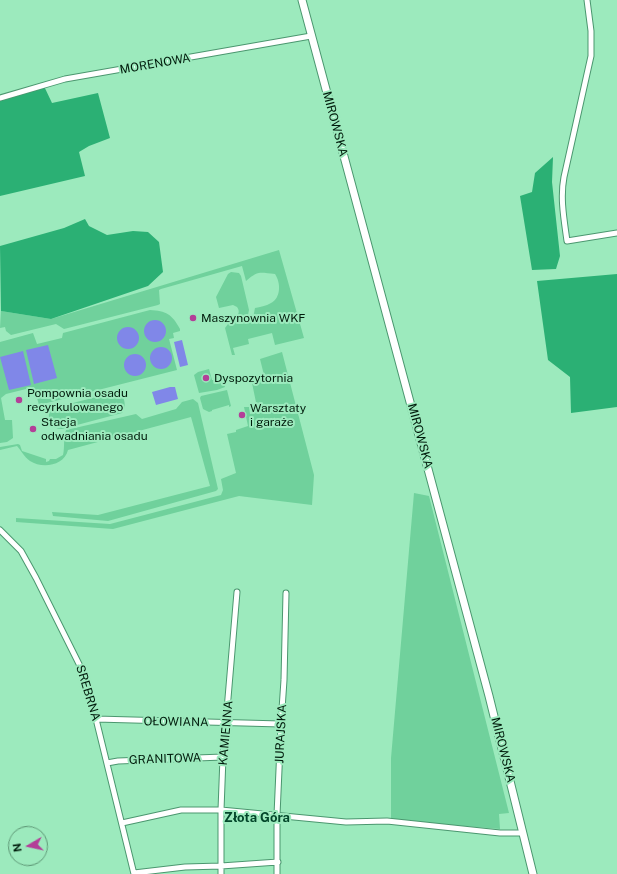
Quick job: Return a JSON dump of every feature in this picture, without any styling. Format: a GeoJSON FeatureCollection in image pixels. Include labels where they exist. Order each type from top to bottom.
{"type":"FeatureCollection","features":[{"type":"Feature","properties":{"kind":"street","name":"MIROWSKA"},"geometry":{"type":"LineString","coordinates":[[302,0],[489,696],[533,874]]}},
{"type":"Feature","properties":{"kind":"street"},"geometry":{"type":"LineString","coordinates":[[588,1],[591,31],[591,56],[563,183],[562,204],[567,241],[617,233]]}},
{"type":"Feature","properties":{"kind":"street","name":"MORENOWA"},"geometry":{"type":"LineString","coordinates":[[0,98],[65,79],[311,36]]}},
{"type":"Feature","properties":{"kind":"street","name":"SREBRNA"},"geometry":{"type":"LineString","coordinates":[[0,530],[21,551],[55,614],[81,668],[96,719],[134,874]]}},
{"type":"Feature","properties":{"kind":"street","name":"KAMIENNA"},"geometry":{"type":"LineString","coordinates":[[221,874],[223,758],[237,592]]}},
{"type":"Feature","properties":{"kind":"street","name":"JURAJSKA"},"geometry":{"type":"LineString","coordinates":[[277,874],[277,815],[284,680],[286,593]]}},
{"type":"Feature","properties":{"kind":"street","name":"OŁOWIANA"},"geometry":{"type":"LineString","coordinates":[[96,719],[281,724]]}},
{"type":"Feature","properties":{"kind":"street","name":"GRANITOWA"},"geometry":{"type":"LineString","coordinates":[[107,763],[118,761],[223,758]]}},
{"type":"Feature","properties":{"kind":"street"},"geometry":{"type":"LineString","coordinates":[[122,822],[181,810],[221,810],[346,822],[387,821],[500,833],[523,833]]}},
{"type":"Feature","properties":{"kind":"street"},"geometry":{"type":"LineString","coordinates":[[134,874],[185,867],[278,862]]}},
{"type":"Feature","properties":{"kind":"green space"},"geometry":{"type":"Polygon","coordinates":[[[43,84],[52,103],[98,93],[110,138],[89,146],[79,152],[85,176],[0,196],[0,97],[43,84]]]}},
{"type":"Feature","properties":{"kind":"green space"},"geometry":{"type":"Polygon","coordinates":[[[553,157],[552,182],[560,256],[556,269],[532,270],[520,196],[532,192],[535,173],[553,157]]]}},
{"type":"Feature","properties":{"kind":"green space"},"geometry":{"type":"Polygon","coordinates":[[[85,219],[89,226],[107,235],[133,231],[148,232],[159,242],[163,272],[148,286],[51,319],[1,311],[0,246],[64,228],[85,219]]]}},
{"type":"Feature","properties":{"kind":"green space"},"geometry":{"type":"Polygon","coordinates":[[[279,250],[304,338],[275,345],[272,333],[248,339],[249,344],[233,348],[235,355],[232,355],[225,328],[228,324],[253,318],[255,308],[267,305],[274,301],[277,298],[279,290],[275,274],[260,273],[254,275],[246,281],[242,266],[161,289],[159,290],[160,304],[158,305],[64,329],[56,324],[11,335],[6,331],[5,327],[0,328],[1,311],[51,319],[279,250]]]}},
{"type":"Feature","properties":{"kind":"green space"},"geometry":{"type":"Polygon","coordinates":[[[231,272],[239,273],[241,276],[249,310],[248,315],[236,319],[235,317],[239,313],[238,308],[233,305],[219,308],[216,297],[228,274],[231,272]]]}},
{"type":"Feature","properties":{"kind":"green space"},"geometry":{"type":"Polygon","coordinates":[[[617,274],[617,407],[571,413],[570,377],[548,360],[537,281],[617,274]]]}},
{"type":"Feature","properties":{"kind":"green space"},"geometry":{"type":"Polygon","coordinates":[[[150,310],[168,314],[180,329],[180,331],[173,333],[174,338],[169,339],[177,370],[39,405],[34,387],[6,394],[1,398],[5,420],[12,420],[13,438],[7,442],[0,443],[0,342],[33,333],[37,344],[62,338],[63,333],[150,310]]]}},
{"type":"Feature","properties":{"kind":"green space"},"geometry":{"type":"Polygon","coordinates":[[[282,352],[314,475],[312,505],[239,496],[113,529],[16,522],[16,518],[110,524],[221,495],[223,490],[221,479],[236,473],[227,434],[236,432],[236,430],[248,426],[244,407],[249,407],[250,414],[258,412],[252,383],[265,379],[260,359],[282,352]]]}},
{"type":"Feature","properties":{"kind":"green space"},"geometry":{"type":"Polygon","coordinates":[[[209,369],[212,380],[214,380],[215,384],[223,382],[225,387],[199,393],[194,375],[198,372],[209,369]]]}},
{"type":"Feature","properties":{"kind":"green space"},"geometry":{"type":"Polygon","coordinates":[[[227,390],[231,406],[229,407],[229,405],[209,412],[203,409],[200,398],[201,396],[227,390]]]}},
{"type":"Feature","properties":{"kind":"green space"},"geometry":{"type":"Polygon","coordinates":[[[120,391],[125,403],[122,413],[62,429],[55,428],[51,424],[49,411],[53,408],[120,391]]]}},
{"type":"Feature","properties":{"kind":"green space"},"geometry":{"type":"Polygon","coordinates":[[[193,399],[198,403],[218,489],[216,491],[108,521],[53,516],[52,512],[98,515],[210,486],[191,417],[68,450],[62,460],[52,464],[40,465],[30,461],[17,446],[0,450],[0,447],[18,444],[20,445],[22,451],[46,459],[46,462],[50,459],[56,459],[63,455],[66,430],[136,414],[142,419],[176,409],[182,402],[193,399]]]}},
{"type":"Feature","properties":{"kind":"green space"},"geometry":{"type":"Polygon","coordinates":[[[414,493],[429,496],[509,813],[499,814],[500,829],[391,820],[391,758],[414,493]]]}},
{"type":"Feature","properties":{"kind":"water"},"geometry":{"type":"Polygon","coordinates":[[[155,320],[159,321],[165,327],[165,335],[159,341],[155,342],[151,341],[145,335],[144,331],[145,327],[151,321],[155,320]]]}},
{"type":"Feature","properties":{"kind":"water"},"geometry":{"type":"Polygon","coordinates":[[[128,327],[132,328],[138,334],[138,342],[132,348],[128,349],[124,348],[118,342],[117,338],[118,334],[124,328],[128,327]]]}},
{"type":"Feature","properties":{"kind":"water"},"geometry":{"type":"Polygon","coordinates":[[[182,340],[188,365],[180,367],[174,342],[182,340]]]}},
{"type":"Feature","properties":{"kind":"water"},"geometry":{"type":"Polygon","coordinates":[[[48,345],[57,378],[34,384],[26,350],[48,345]]]}},
{"type":"Feature","properties":{"kind":"water"},"geometry":{"type":"Polygon","coordinates":[[[161,347],[169,350],[172,358],[169,366],[161,369],[153,366],[150,358],[153,350],[161,347]]]}},
{"type":"Feature","properties":{"kind":"water"},"geometry":{"type":"Polygon","coordinates":[[[23,351],[31,385],[9,390],[0,357],[23,351]]]}},
{"type":"Feature","properties":{"kind":"water"},"geometry":{"type":"Polygon","coordinates":[[[135,354],[139,355],[145,361],[145,369],[139,375],[135,376],[131,375],[125,369],[124,365],[125,361],[131,355],[135,354]]]}},
{"type":"Feature","properties":{"kind":"water"},"geometry":{"type":"Polygon","coordinates":[[[175,387],[178,399],[156,405],[152,392],[175,387]]]}},
{"type":"Feature","properties":{"kind":"place","name":"Maszynownia WKF"},"geometry":{"type":"Point","coordinates":[193,318]}},
{"type":"Feature","properties":{"kind":"place","name":"Dyspozytornia"},"geometry":{"type":"Point","coordinates":[206,378]}},
{"type":"Feature","properties":{"kind":"place","name":"Pompownia osadu recyrkulowanego"},"geometry":{"type":"Point","coordinates":[19,400]}},
{"type":"Feature","properties":{"kind":"place","name":"Warsztaty i garaże"},"geometry":{"type":"Point","coordinates":[242,415]}},
{"type":"Feature","properties":{"kind":"place","name":"Stacja odwadniania osadu"},"geometry":{"type":"Point","coordinates":[33,429]}},
{"type":"Feature","properties":{"kind":"district","name":"Złota Góra"},"geometry":{"type":"Point","coordinates":[257,818]}}]}
